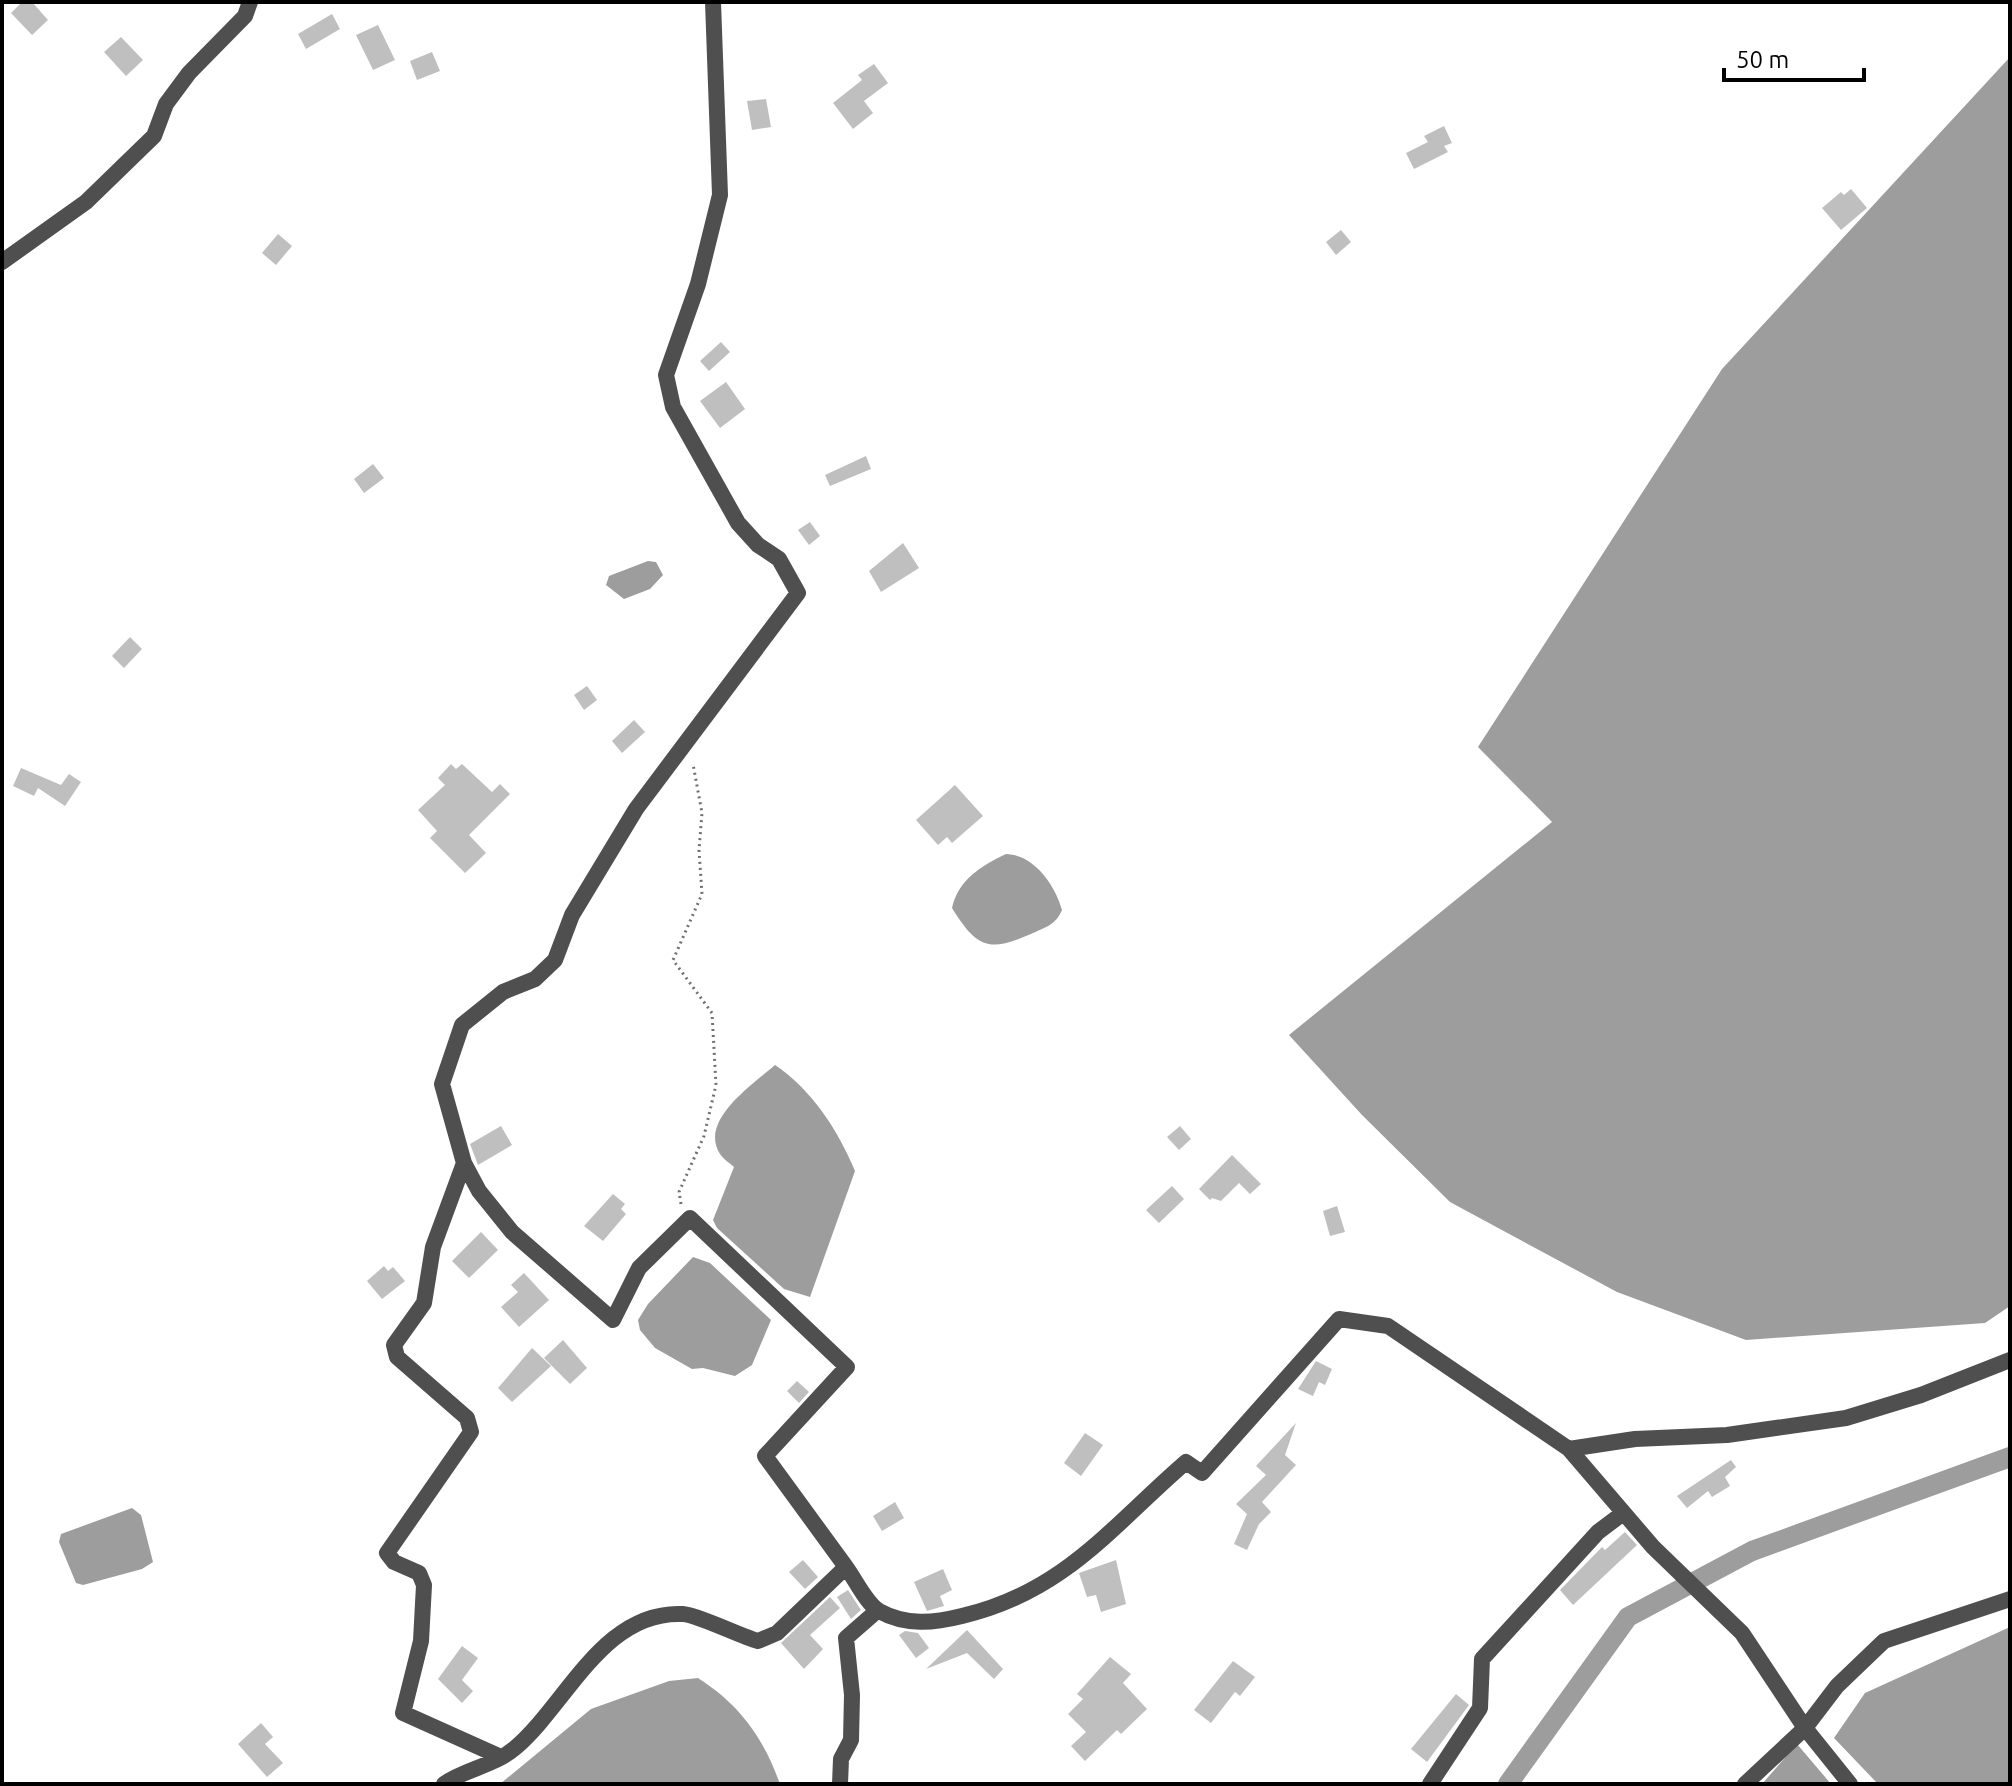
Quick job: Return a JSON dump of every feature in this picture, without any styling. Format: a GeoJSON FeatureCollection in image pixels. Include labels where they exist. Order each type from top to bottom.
{"type":"FeatureCollection","features":[{"type":"Feature","properties":{"kind":"street"},"geometry":{"type":"LineString","coordinates":[[2,262],[86,202],[154,136],[166,104],[189,73],[245,16],[250,2]]}},
{"type":"Feature","properties":{"kind":"street"},"geometry":{"type":"LineString","coordinates":[[713,2],[720,195],[698,284],[666,375],[673,407],[738,523],[758,545],[779,559],[798,593],[636,809],[572,915],[555,960],[535,979],[503,992],[462,1025],[442,1084],[464,1163],[479,1191],[512,1232],[613,1320],[639,1268],[690,1218],[847,1367],[765,1456],[878,1610],[926,1624],[1002,1606],[1053,1578],[1099,1545],[1186,1462],[1202,1473],[1339,1319],[1388,1326],[1569,1449],[1653,1547],[1742,1633],[1805,1728],[1850,1784]]}},
{"type":"Feature","properties":{"kind":"street"},"geometry":{"type":"LineString","coordinates":[[464,1163],[433,1247],[424,1303],[394,1345],[397,1357],[467,1418],[471,1432],[387,1553],[394,1562],[419,1573],[424,1585],[421,1641],[403,1713],[501,1757]]}},
{"type":"Feature","properties":{"kind":"street"},"geometry":{"type":"LineString","coordinates":[[1569,1449],[1635,1439],[1727,1435],[1846,1418],[1921,1395],[2010,1360]]}},
{"type":"Feature","properties":{"kind":"street"},"geometry":{"type":"LineString","coordinates":[[1430,1784],[1480,1708],[1482,1659],[1598,1532],[1622,1514]]}},
{"type":"Feature","properties":{"kind":"street"},"geometry":{"type":"LineString","coordinates":[[444,1784],[515,1748],[588,1663],[637,1622],[685,1614],[758,1641],[777,1633],[846,1567]]}},
{"type":"Feature","properties":{"kind":"street"},"geometry":{"type":"LineString","coordinates":[[1745,1784],[1805,1728],[1837,1686],[1884,1641],[2010,1599]]}},
{"type":"Feature","properties":{"kind":"street"},"geometry":{"type":"LineString","coordinates":[[840,1784],[841,1759],[851,1740],[852,1695],[846,1638],[878,1610]]}},
{"type":"Feature","properties":{"kind":"path"},"geometry":{"type":"LineString","coordinates":[[688,736],[702,813],[699,850],[702,894],[673,960],[712,1013],[716,1085],[704,1136],[679,1192],[682,1207],[690,1218]]}},
{"type":"Feature","properties":{"kind":"shaded area"},"geometry":{"type":"Polygon","coordinates":[[[2010,57],[2010,1306],[1985,1323],[1746,1340],[1617,1292],[1450,1202],[1362,1115],[1289,1035],[1552,822],[1478,747],[1722,369],[2010,57]]]}},
{"type":"Feature","properties":{"kind":"shaded area"},"geometry":{"type":"Polygon","coordinates":[[[648,561],[656,562],[663,575],[650,589],[624,599],[606,585],[609,576],[648,561]]]}},
{"type":"Feature","properties":{"kind":"shaded area"},"geometry":{"type":"Polygon","coordinates":[[[1006,854],[1026,860],[1042,873],[1062,910],[1047,927],[995,945],[978,939],[952,908],[959,889],[972,875],[1006,854]]]}},
{"type":"Feature","properties":{"kind":"shaded area"},"geometry":{"type":"Polygon","coordinates":[[[775,1065],[801,1086],[822,1112],[841,1141],[855,1171],[810,1297],[784,1289],[717,1228],[713,1220],[734,1167],[720,1154],[715,1141],[716,1128],[722,1116],[743,1092],[775,1065]]]}},
{"type":"Feature","properties":{"kind":"shaded area"},"geometry":{"type":"Polygon","coordinates":[[[693,1257],[710,1263],[771,1320],[752,1365],[735,1376],[703,1368],[692,1369],[655,1348],[640,1330],[638,1320],[648,1304],[693,1257]]]}},
{"type":"Feature","properties":{"kind":"shaded area"},"geometry":{"type":"Polygon","coordinates":[[[132,1508],[141,1515],[153,1562],[142,1569],[83,1585],[76,1583],[59,1542],[61,1534],[132,1508]]]}},
{"type":"Feature","properties":{"kind":"shaded area"},"geometry":{"type":"Polygon","coordinates":[[[2010,1627],[2010,1784],[1878,1784],[1834,1738],[1865,1693],[2010,1627]]]}},
{"type":"Feature","properties":{"kind":"shaded area"},"geometry":{"type":"Polygon","coordinates":[[[698,1678],[738,1711],[758,1737],[780,1784],[500,1784],[591,1709],[669,1681],[698,1678]]]}},
{"type":"Feature","properties":{"kind":"shaded area"},"geometry":{"type":"Polygon","coordinates":[[[1797,1744],[1831,1784],[1762,1784],[1797,1744]]]}},
{"type":"Feature","properties":{"kind":"building"},"geometry":{"type":"Polygon","coordinates":[[[22,2],[32,2],[48,20],[32,35],[11,13],[22,2]]]}},
{"type":"Feature","properties":{"kind":"building"},"geometry":{"type":"Polygon","coordinates":[[[332,14],[340,29],[306,49],[298,34],[332,14]]]}},
{"type":"Feature","properties":{"kind":"building"},"geometry":{"type":"Polygon","coordinates":[[[378,25],[395,60],[373,70],[356,35],[378,25]]]}},
{"type":"Feature","properties":{"kind":"building"},"geometry":{"type":"Polygon","coordinates":[[[121,37],[143,60],[126,76],[104,52],[121,37]]]}},
{"type":"Feature","properties":{"kind":"building"},"geometry":{"type":"Polygon","coordinates":[[[432,52],[440,71],[417,80],[410,61],[432,52]]]}},
{"type":"Feature","properties":{"kind":"building"},"geometry":{"type":"Polygon","coordinates":[[[874,64],[888,83],[864,101],[873,113],[853,129],[833,103],[862,80],[858,75],[874,64]]]}},
{"type":"Feature","properties":{"kind":"building"},"geometry":{"type":"Polygon","coordinates":[[[766,99],[771,127],[752,130],[747,101],[766,99]]]}},
{"type":"Feature","properties":{"kind":"building"},"geometry":{"type":"Polygon","coordinates":[[[1444,126],[1452,143],[1444,146],[1448,152],[1414,169],[1406,153],[1428,142],[1424,136],[1444,126]]]}},
{"type":"Feature","properties":{"kind":"building"},"geometry":{"type":"Polygon","coordinates":[[[1851,189],[1867,208],[1841,230],[1822,208],[1841,192],[1844,195],[1851,189]]]}},
{"type":"Feature","properties":{"kind":"building"},"geometry":{"type":"Polygon","coordinates":[[[1341,230],[1351,242],[1336,255],[1326,242],[1341,230]]]}},
{"type":"Feature","properties":{"kind":"building"},"geometry":{"type":"Polygon","coordinates":[[[278,234],[292,246],[276,265],[262,253],[278,234]]]}},
{"type":"Feature","properties":{"kind":"building"},"geometry":{"type":"Polygon","coordinates":[[[721,342],[730,352],[709,371],[700,361],[721,342]]]}},
{"type":"Feature","properties":{"kind":"building"},"geometry":{"type":"Polygon","coordinates":[[[726,382],[745,409],[720,428],[700,401],[726,382]]]}},
{"type":"Feature","properties":{"kind":"building"},"geometry":{"type":"Polygon","coordinates":[[[866,456],[871,469],[830,486],[825,475],[866,456]]]}},
{"type":"Feature","properties":{"kind":"building"},"geometry":{"type":"Polygon","coordinates":[[[373,464],[384,478],[364,493],[354,479],[373,464]]]}},
{"type":"Feature","properties":{"kind":"building"},"geometry":{"type":"Polygon","coordinates":[[[810,522],[820,536],[809,545],[798,530],[810,522]]]}},
{"type":"Feature","properties":{"kind":"building"},"geometry":{"type":"Polygon","coordinates":[[[903,543],[919,568],[881,592],[869,571],[903,543]]]}},
{"type":"Feature","properties":{"kind":"building"},"geometry":{"type":"Polygon","coordinates":[[[130,637],[142,649],[124,668],[112,656],[130,637]]]}},
{"type":"Feature","properties":{"kind":"building"},"geometry":{"type":"Polygon","coordinates":[[[587,686],[597,700],[584,710],[574,695],[587,686]]]}},
{"type":"Feature","properties":{"kind":"building"},"geometry":{"type":"Polygon","coordinates":[[[634,720],[645,732],[622,753],[612,741],[634,720]]]}},
{"type":"Feature","properties":{"kind":"building"},"geometry":{"type":"Polygon","coordinates":[[[451,764],[456,769],[462,764],[492,792],[500,784],[510,794],[469,835],[486,853],[465,873],[430,838],[437,831],[418,810],[445,785],[438,778],[451,764]]]}},
{"type":"Feature","properties":{"kind":"building"},"geometry":{"type":"Polygon","coordinates":[[[21,768],[61,785],[69,774],[81,782],[65,806],[38,788],[34,796],[13,786],[21,768]]]}},
{"type":"Feature","properties":{"kind":"building"},"geometry":{"type":"Polygon","coordinates":[[[955,785],[983,816],[952,843],[947,837],[938,845],[916,820],[955,785]]]}},
{"type":"Feature","properties":{"kind":"building"},"geometry":{"type":"Polygon","coordinates":[[[501,1126],[512,1145],[478,1165],[470,1144],[501,1126]]]}},
{"type":"Feature","properties":{"kind":"building"},"geometry":{"type":"Polygon","coordinates":[[[1180,1126],[1191,1139],[1179,1150],[1167,1137],[1180,1126]]]}},
{"type":"Feature","properties":{"kind":"building"},"geometry":{"type":"Polygon","coordinates":[[[1232,1155],[1261,1184],[1250,1194],[1239,1183],[1221,1201],[1210,1200],[1199,1189],[1232,1155]]]}},
{"type":"Feature","properties":{"kind":"building"},"geometry":{"type":"Polygon","coordinates":[[[1172,1186],[1184,1199],[1159,1223],[1146,1210],[1172,1186]]]}},
{"type":"Feature","properties":{"kind":"building"},"geometry":{"type":"Polygon","coordinates":[[[613,1194],[625,1204],[621,1209],[626,1214],[603,1241],[584,1226],[613,1194]]]}},
{"type":"Feature","properties":{"kind":"building"},"geometry":{"type":"Polygon","coordinates":[[[1337,1206],[1345,1232],[1330,1236],[1323,1211],[1337,1206]]]}},
{"type":"Feature","properties":{"kind":"building"},"geometry":{"type":"Polygon","coordinates":[[[481,1232],[498,1250],[469,1278],[452,1261],[481,1232]]]}},
{"type":"Feature","properties":{"kind":"building"},"geometry":{"type":"Polygon","coordinates":[[[384,1266],[388,1271],[393,1267],[405,1281],[382,1299],[367,1281],[384,1266]]]}},
{"type":"Feature","properties":{"kind":"building"},"geometry":{"type":"Polygon","coordinates":[[[524,1273],[549,1300],[519,1327],[501,1307],[518,1292],[511,1285],[524,1273]]]}},
{"type":"Feature","properties":{"kind":"building"},"geometry":{"type":"Polygon","coordinates":[[[563,1340],[587,1368],[570,1384],[544,1358],[563,1340]]]}},
{"type":"Feature","properties":{"kind":"building"},"geometry":{"type":"Polygon","coordinates":[[[532,1348],[551,1366],[512,1402],[498,1388],[532,1348]]]}},
{"type":"Feature","properties":{"kind":"building"},"geometry":{"type":"Polygon","coordinates":[[[1316,1361],[1332,1369],[1325,1385],[1319,1382],[1313,1396],[1298,1389],[1316,1361]]]}},
{"type":"Feature","properties":{"kind":"building"},"geometry":{"type":"Polygon","coordinates":[[[797,1381],[809,1392],[799,1403],[787,1391],[797,1381]]]}},
{"type":"Feature","properties":{"kind":"building"},"geometry":{"type":"Polygon","coordinates":[[[1296,1423],[1285,1455],[1296,1465],[1262,1502],[1271,1512],[1259,1524],[1247,1550],[1234,1544],[1247,1514],[1236,1504],[1266,1475],[1256,1466],[1296,1423]]]}},
{"type":"Feature","properties":{"kind":"building"},"geometry":{"type":"Polygon","coordinates":[[[1085,1433],[1103,1445],[1081,1476],[1064,1463],[1085,1433]]]}},
{"type":"Feature","properties":{"kind":"building"},"geometry":{"type":"Polygon","coordinates":[[[1731,1460],[1736,1467],[1725,1477],[1730,1486],[1712,1497],[1708,1491],[1687,1508],[1677,1496],[1731,1460]]]}},
{"type":"Feature","properties":{"kind":"building"},"geometry":{"type":"Polygon","coordinates":[[[895,1502],[904,1518],[882,1531],[873,1516],[895,1502]]]}},
{"type":"Feature","properties":{"kind":"building"},"geometry":{"type":"Polygon","coordinates":[[[1625,1532],[1637,1545],[1573,1605],[1560,1590],[1602,1547],[1605,1550],[1625,1532]]]}},
{"type":"Feature","properties":{"kind":"building"},"geometry":{"type":"Polygon","coordinates":[[[803,1560],[818,1577],[805,1589],[789,1572],[803,1560]]]}},
{"type":"Feature","properties":{"kind":"building"},"geometry":{"type":"Polygon","coordinates":[[[1116,1560],[1126,1604],[1101,1612],[1096,1595],[1087,1597],[1079,1573],[1116,1560]]]}},
{"type":"Feature","properties":{"kind":"building"},"geometry":{"type":"Polygon","coordinates":[[[943,1569],[952,1590],[940,1596],[944,1606],[927,1611],[914,1582],[943,1569]]]}},
{"type":"Feature","properties":{"kind":"building"},"geometry":{"type":"Polygon","coordinates":[[[848,1590],[861,1610],[851,1619],[837,1597],[848,1590]]]}},
{"type":"Feature","properties":{"kind":"building"},"geometry":{"type":"Polygon","coordinates":[[[830,1597],[840,1608],[810,1635],[823,1649],[804,1669],[781,1643],[830,1597]]]}},
{"type":"Feature","properties":{"kind":"building"},"geometry":{"type":"Polygon","coordinates":[[[967,1630],[1003,1669],[994,1679],[967,1653],[926,1669],[967,1630]]]}},
{"type":"Feature","properties":{"kind":"building"},"geometry":{"type":"Polygon","coordinates":[[[905,1631],[918,1633],[929,1648],[916,1658],[899,1635],[905,1631]]]}},
{"type":"Feature","properties":{"kind":"building"},"geometry":{"type":"Polygon","coordinates":[[[462,1646],[478,1658],[462,1680],[473,1691],[462,1703],[438,1679],[462,1646]]]}},
{"type":"Feature","properties":{"kind":"building"},"geometry":{"type":"Polygon","coordinates":[[[1110,1657],[1131,1674],[1123,1683],[1147,1709],[1121,1734],[1117,1730],[1085,1761],[1071,1746],[1086,1732],[1068,1714],[1083,1699],[1077,1694],[1110,1657]]]}},
{"type":"Feature","properties":{"kind":"building"},"geometry":{"type":"Polygon","coordinates":[[[1233,1661],[1255,1677],[1240,1696],[1235,1692],[1211,1723],[1194,1710],[1233,1661]]]}},
{"type":"Feature","properties":{"kind":"building"},"geometry":{"type":"Polygon","coordinates":[[[1456,1694],[1469,1705],[1427,1762],[1411,1749],[1456,1694]]]}},
{"type":"Feature","properties":{"kind":"building"},"geometry":{"type":"Polygon","coordinates":[[[261,1723],[273,1737],[265,1744],[283,1763],[267,1777],[238,1744],[261,1723]]]}},
{"type":"Feature","properties":{"kind":"waterway"},"geometry":{"type":"LineString","coordinates":[[1508,1784],[1628,1617],[1752,1551],[2010,1457]]}}]}
